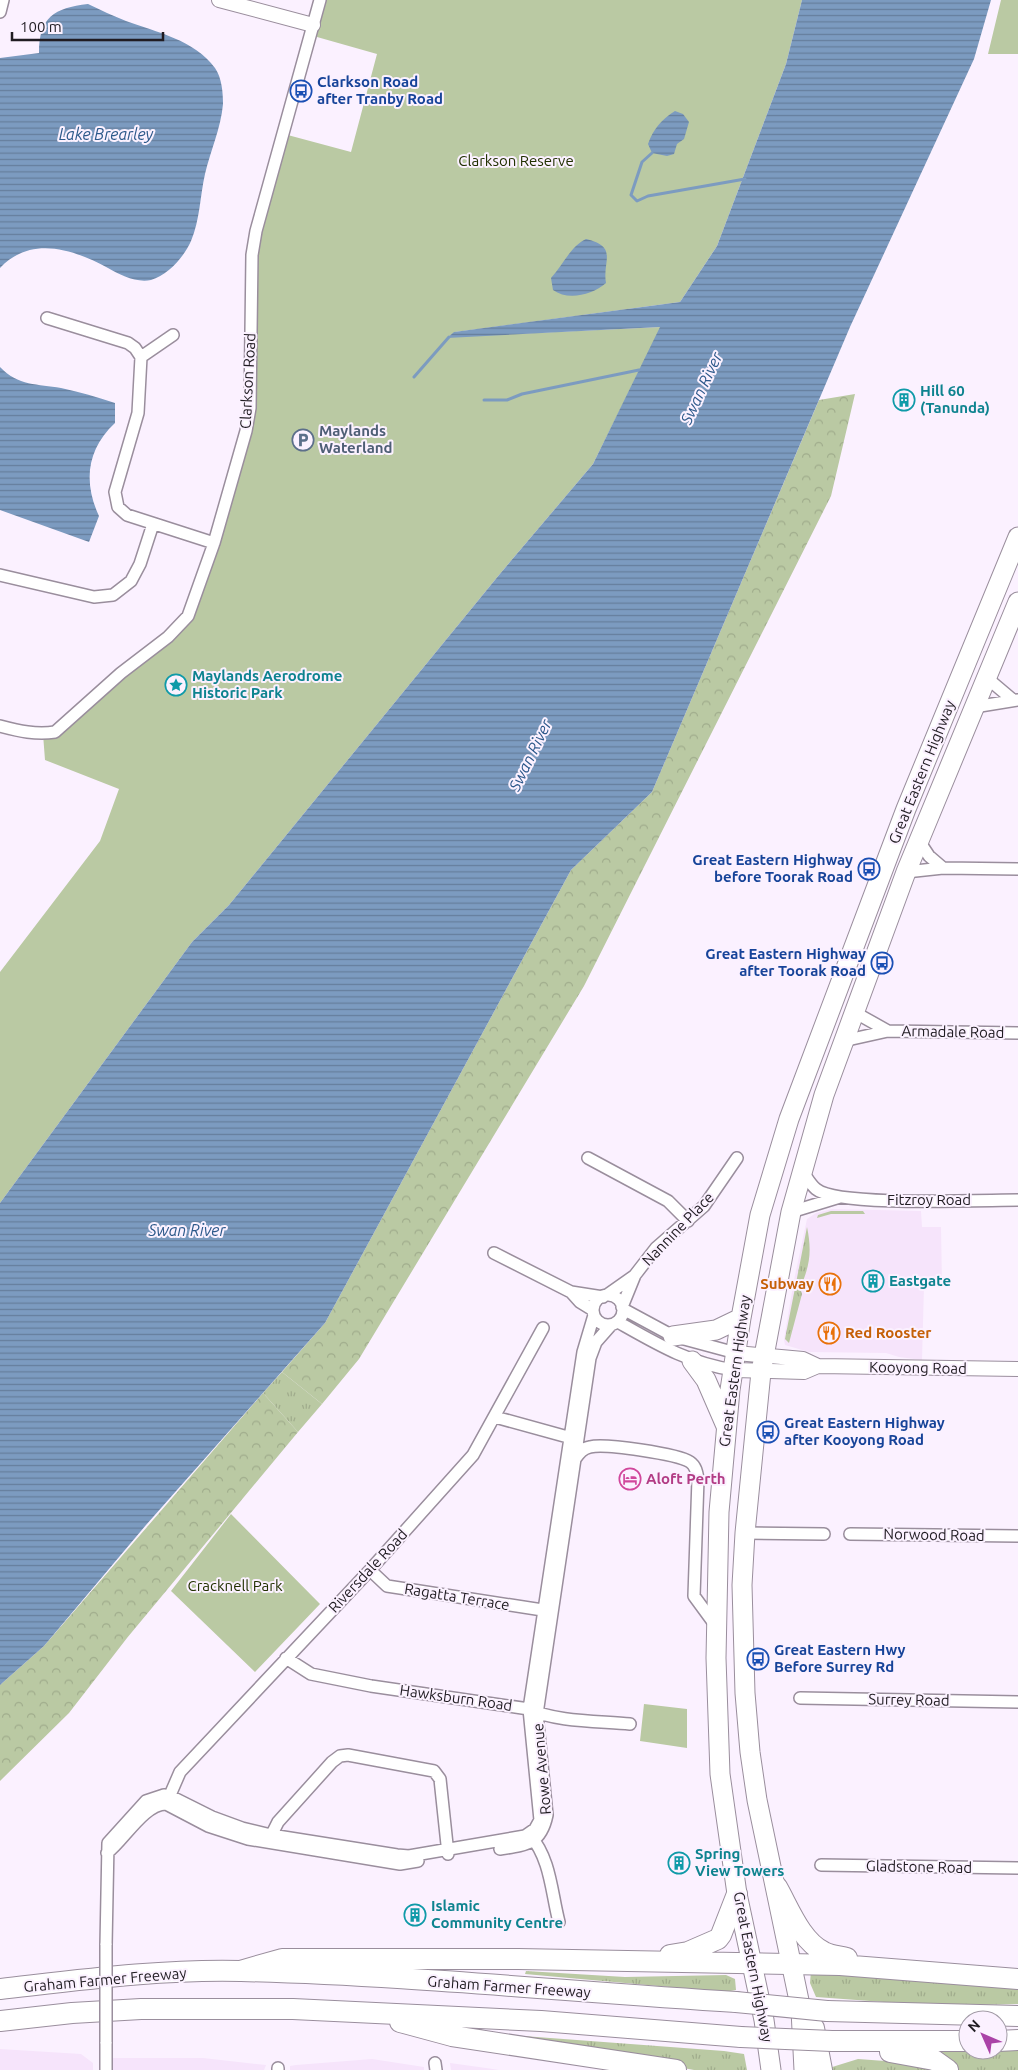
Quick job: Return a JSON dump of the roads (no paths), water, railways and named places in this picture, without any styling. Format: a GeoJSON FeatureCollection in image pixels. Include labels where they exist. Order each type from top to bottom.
{"type":"FeatureCollection","features":[{"type":"Feature","properties":{"kind":"highway","name":"Great Eastern Highway"},"geometry":{"type":"LineString","coordinates":[[771,2070],[737,1894],[720,1774],[716,1626],[719,1512],[726,1428],[741,1318],[760,1215],[789,1118],[906,810],[1012,564],[1018,537]]}},
{"type":"Feature","properties":{"kind":"highway","name":"Great Eastern Highway"},"geometry":{"type":"LineString","coordinates":[[804,2070],[801,2010],[777,1887],[757,1800],[750,1752],[743,1632],[745,1533],[763,1364],[791,1212],[802,1170],[843,1041],[906,872],[1018,602]]}},
{"type":"Feature","properties":{"kind":"highway"},"geometry":{"type":"LineString","coordinates":[[673,1336],[716,1330],[741,1318]]}},
{"type":"Feature","properties":{"kind":"highway"},"geometry":{"type":"LineString","coordinates":[[692,1361],[706,1380],[726,1428]]}},
{"type":"Feature","properties":{"kind":"highway"},"geometry":{"type":"LineString","coordinates":[[777,1887],[805,1935],[814,1946],[825,1953],[889,1967]]}},
{"type":"Feature","properties":{"kind":"highway"},"geometry":{"type":"LineString","coordinates":[[634,1962],[688,1952],[718,1939],[722,1936],[737,1894]]}},
{"type":"Feature","properties":{"kind":"highway"},"geometry":{"type":"LineString","coordinates":[[240,1971],[290,1958],[752,1965],[792,1963],[889,1967],[1018,1979]]}},
{"type":"Feature","properties":{"kind":"highway","name":"Graham Farmer Freeway"},"geometry":{"type":"LineString","coordinates":[[0,1989],[133,1974],[240,1971],[467,1983],[736,2002],[827,2011],[1018,2016]]}},
{"type":"Feature","properties":{"kind":"highway","name":"Graham Farmer Freeway"},"geometry":{"type":"LineString","coordinates":[[0,2021],[72,2013],[141,2009],[224,2008],[541,2021],[741,2037],[841,2042],[958,2041]]}},
{"type":"Feature","properties":{"kind":"highway"},"geometry":{"type":"LineString","coordinates":[[801,2010],[814,2028],[822,2070]]}},
{"type":"Feature","properties":{"kind":"highway"},"geometry":{"type":"LineString","coordinates":[[367,2013],[452,2036],[676,2070]]}},
{"type":"Feature","properties":{"kind":"highway"},"geometry":{"type":"LineString","coordinates":[[841,2042],[934,2060],[948,2070]]}},
{"type":"Feature","properties":{"kind":"street"},"geometry":{"type":"LineString","coordinates":[[0,12],[3,0]]}},
{"type":"Feature","properties":{"kind":"street"},"geometry":{"type":"LineString","coordinates":[[219,0],[313,25]]}},
{"type":"Feature","properties":{"kind":"street","name":"Clarkson Road"},"geometry":{"type":"LineString","coordinates":[[0,726],[43,734],[55,732],[121,673],[181,626],[188,616],[214,543],[246,431],[250,408],[252,255],[256,231],[320,0]]}},
{"type":"Feature","properties":{"kind":"street"},"geometry":{"type":"LineString","coordinates":[[47,318],[128,343],[135,348],[140,357],[138,413],[115,492],[118,507],[127,515],[214,543]]}},
{"type":"Feature","properties":{"kind":"street"},"geometry":{"type":"LineString","coordinates":[[140,357],[173,335]]}},
{"type":"Feature","properties":{"kind":"street"},"geometry":{"type":"LineString","coordinates":[[0,575],[94,597],[112,595],[131,581],[140,564],[153,524]]}},
{"type":"Feature","properties":{"kind":"street"},"geometry":{"type":"LineString","coordinates":[[987,678],[1016,700]]}},
{"type":"Feature","properties":{"kind":"street"},"geometry":{"type":"LineString","coordinates":[[974,707],[1016,700]]}},
{"type":"Feature","properties":{"kind":"street"},"geometry":{"type":"LineString","coordinates":[[919,841],[929,856],[944,868]]}},
{"type":"Feature","properties":{"kind":"street"},"geometry":{"type":"LineString","coordinates":[[906,872],[944,868],[1018,869]]}},
{"type":"Feature","properties":{"kind":"street","name":"Armadale Road"},"geometry":{"type":"LineString","coordinates":[[854,1012],[888,1031]]}},
{"type":"Feature","properties":{"kind":"street","name":"Armadale Road"},"geometry":{"type":"LineString","coordinates":[[843,1041],[888,1031],[1018,1033]]}},
{"type":"Feature","properties":{"kind":"street"},"geometry":{"type":"LineString","coordinates":[[588,1158],[668,1201],[688,1221]]}},
{"type":"Feature","properties":{"kind":"street","name":"Nannine Place"},"geometry":{"type":"LineString","coordinates":[[622,1308],[635,1275],[656,1248],[709,1200],[737,1158]]}},
{"type":"Feature","properties":{"kind":"street","name":"Fitzroy Road"},"geometry":{"type":"LineString","coordinates":[[802,1170],[816,1190],[840,1197],[870,1200],[1018,1200]]}},
{"type":"Feature","properties":{"kind":"street","name":"Fitzroy Road"},"geometry":{"type":"LineString","coordinates":[[791,1212],[840,1197]]}},
{"type":"Feature","properties":{"kind":"street"},"geometry":{"type":"LineString","coordinates":[[494,1253],[571,1292],[617,1298],[622,1308],[673,1336],[735,1361]]}},
{"type":"Feature","properties":{"kind":"street","name":"Nannine Place"},"geometry":{"type":"LineString","coordinates":[[605,1296],[635,1275]]}},
{"type":"Feature","properties":{"kind":"street"},"geometry":{"type":"LineString","coordinates":[[571,1292],[593,1313],[600,1323],[614,1323],[692,1361],[709,1367],[735,1361]]}},
{"type":"Feature","properties":{"kind":"street"},"geometry":{"type":"LineString","coordinates":[[593,1313],[596,1302],[605,1296]]}},
{"type":"Feature","properties":{"kind":"street"},"geometry":{"type":"LineString","coordinates":[[614,1323],[622,1308]]}},
{"type":"Feature","properties":{"kind":"street","name":"Rowe Avenue"},"geometry":{"type":"LineString","coordinates":[[547,1610],[575,1459],[574,1439],[583,1352],[593,1313]]}},
{"type":"Feature","properties":{"kind":"street","name":"Rowe Avenue"},"geometry":{"type":"LineString","coordinates":[[532,1837],[540,1820],[533,1711],[574,1439],[590,1358],[596,1342],[614,1323]]}},
{"type":"Feature","properties":{"kind":"street","name":"Riversdale Road"},"geometry":{"type":"LineString","coordinates":[[168,1800],[180,1772],[370,1570],[473,1455],[543,1328]]}},
{"type":"Feature","properties":{"kind":"street","name":"Kooyong Road"},"geometry":{"type":"LineString","coordinates":[[735,1361],[763,1364],[803,1359],[818,1366],[1018,1369]]}},
{"type":"Feature","properties":{"kind":"street"},"geometry":{"type":"LineString","coordinates":[[495,1417],[574,1439]]}},
{"type":"Feature","properties":{"kind":"street"},"geometry":{"type":"LineString","coordinates":[[575,1459],[588,1447],[601,1444],[673,1456],[690,1462],[696,1468],[698,1479],[694,1596],[716,1626]]}},
{"type":"Feature","properties":{"kind":"street"},"geometry":{"type":"LineString","coordinates":[[745,1533],[824,1534]]}},
{"type":"Feature","properties":{"kind":"street","name":"Norwood Road"},"geometry":{"type":"LineString","coordinates":[[850,1534],[1018,1536]]}},
{"type":"Feature","properties":{"kind":"street","name":"Ragatta Terrace"},"geometry":{"type":"LineString","coordinates":[[370,1570],[387,1586],[547,1610]]}},
{"type":"Feature","properties":{"kind":"street","name":"Hawksburn Road"},"geometry":{"type":"LineString","coordinates":[[286,1658],[311,1674],[371,1686],[630,1724]]}},
{"type":"Feature","properties":{"kind":"street","name":"Surrey Road"},"geometry":{"type":"LineString","coordinates":[[800,1698],[1018,1702]]}},
{"type":"Feature","properties":{"kind":"street"},"geometry":{"type":"LineString","coordinates":[[269,1839],[278,1822],[332,1762],[340,1756],[348,1756],[423,1767],[434,1771],[440,1779],[448,1852]]}},
{"type":"Feature","properties":{"kind":"street"},"geometry":{"type":"LineString","coordinates":[[106,2070],[107,1852],[149,1810],[168,1800],[208,1826],[400,1864],[448,1852],[519,1846],[532,1837],[547,1861],[552,1895],[560,1922]]}},
{"type":"Feature","properties":{"kind":"street","name":"Gladstone Road"},"geometry":{"type":"LineString","coordinates":[[821,1865],[1018,1868]]}},
{"type":"Feature","properties":{"kind":"water","name":"Swan River"},"geometry":{"type":"Polygon","coordinates":[[[802,0],[991,0],[974,59],[850,327],[652,792],[571,870],[325,1323],[146,1525],[44,1646],[0,1685],[0,1203],[192,942],[229,905],[499,575],[593,464],[660,327],[447,338],[454,332],[680,302],[717,246],[786,64],[802,0]]]}},
{"type":"Feature","properties":{"kind":"water","name":"Lake Brearley"},"geometry":{"type":"Polygon","coordinates":[[[88,4],[121,19],[174,38],[197,50],[215,68],[221,81],[222,113],[205,174],[194,233],[188,247],[175,265],[151,280],[145,281],[128,278],[81,255],[52,248],[25,251],[12,258],[0,268],[0,58],[39,53],[42,31],[51,16],[66,8],[88,4]]]}},
{"type":"Feature","properties":{"kind":"water"},"geometry":{"type":"Polygon","coordinates":[[[675,111],[683,114],[689,122],[684,139],[677,144],[674,154],[667,156],[652,153],[648,144],[655,129],[675,111]]]}},
{"type":"Feature","properties":{"kind":"water"},"geometry":{"type":"Polygon","coordinates":[[[586,239],[596,242],[606,251],[606,283],[594,291],[573,296],[553,290],[551,278],[571,251],[586,239]]]}},
{"type":"Feature","properties":{"kind":"water"},"geometry":{"type":"Polygon","coordinates":[[[0,367],[21,381],[61,388],[115,403],[115,423],[98,444],[90,467],[91,491],[99,516],[89,542],[0,510],[0,367]]]}},
{"type":"Feature","properties":{"kind":"waterway"},"geometry":{"type":"LineString","coordinates":[[652,153],[642,162],[631,195],[637,201],[648,196],[745,179]]}},
{"type":"Feature","properties":{"kind":"waterway"},"geometry":{"type":"LineString","coordinates":[[414,377],[449,337]]}},
{"type":"Feature","properties":{"kind":"waterway"},"geometry":{"type":"LineString","coordinates":[[484,400],[507,400],[522,394],[639,370]]}},
{"type":"Feature","properties":{"kind":"place","name":"Clarkson Road after Tranby Road"},"geometry":{"type":"Point","coordinates":[301,91]}},
{"type":"Feature","properties":{"kind":"place","name":"Hill 60 (Tanunda)"},"geometry":{"type":"Point","coordinates":[904,400]}},
{"type":"Feature","properties":{"kind":"place","name":"Maylands Waterland"},"geometry":{"type":"Point","coordinates":[303,440]}},
{"type":"Feature","properties":{"kind":"place","name":"Maylands Aerodrome Historic Park"},"geometry":{"type":"Point","coordinates":[176,685]}},
{"type":"Feature","properties":{"kind":"place","name":"Great Eastern Highway before Toorak Road"},"geometry":{"type":"Point","coordinates":[869,869]}},
{"type":"Feature","properties":{"kind":"place","name":"Great Eastern Highway after Toorak Road"},"geometry":{"type":"Point","coordinates":[882,963]}},
{"type":"Feature","properties":{"kind":"place","name":"Eastgate"},"geometry":{"type":"Point","coordinates":[873,1281]}},
{"type":"Feature","properties":{"kind":"place","name":"Subway"},"geometry":{"type":"Point","coordinates":[830,1284]}},
{"type":"Feature","properties":{"kind":"place","name":"Red Rooster"},"geometry":{"type":"Point","coordinates":[829,1333]}},
{"type":"Feature","properties":{"kind":"place","name":"Great Eastern Highway after Kooyong Road"},"geometry":{"type":"Point","coordinates":[768,1432]}},
{"type":"Feature","properties":{"kind":"place","name":"Aloft Perth"},"geometry":{"type":"Point","coordinates":[630,1479]}},
{"type":"Feature","properties":{"kind":"place","name":"Great Eastern Hwy Before Surrey Rd"},"geometry":{"type":"Point","coordinates":[758,1659]}},
{"type":"Feature","properties":{"kind":"place","name":"Spring View Towers"},"geometry":{"type":"Point","coordinates":[679,1863]}},
{"type":"Feature","properties":{"kind":"place","name":"Islamic Community Centre"},"geometry":{"type":"Point","coordinates":[415,1915]}},
{"type":"Feature","properties":{"kind":"park label","name":"Clarkson Reserve"},"geometry":{"type":"Point","coordinates":[516,161]}},
{"type":"Feature","properties":{"kind":"park label","name":"Cracknell Park"},"geometry":{"type":"Point","coordinates":[235,1586]}}]}
